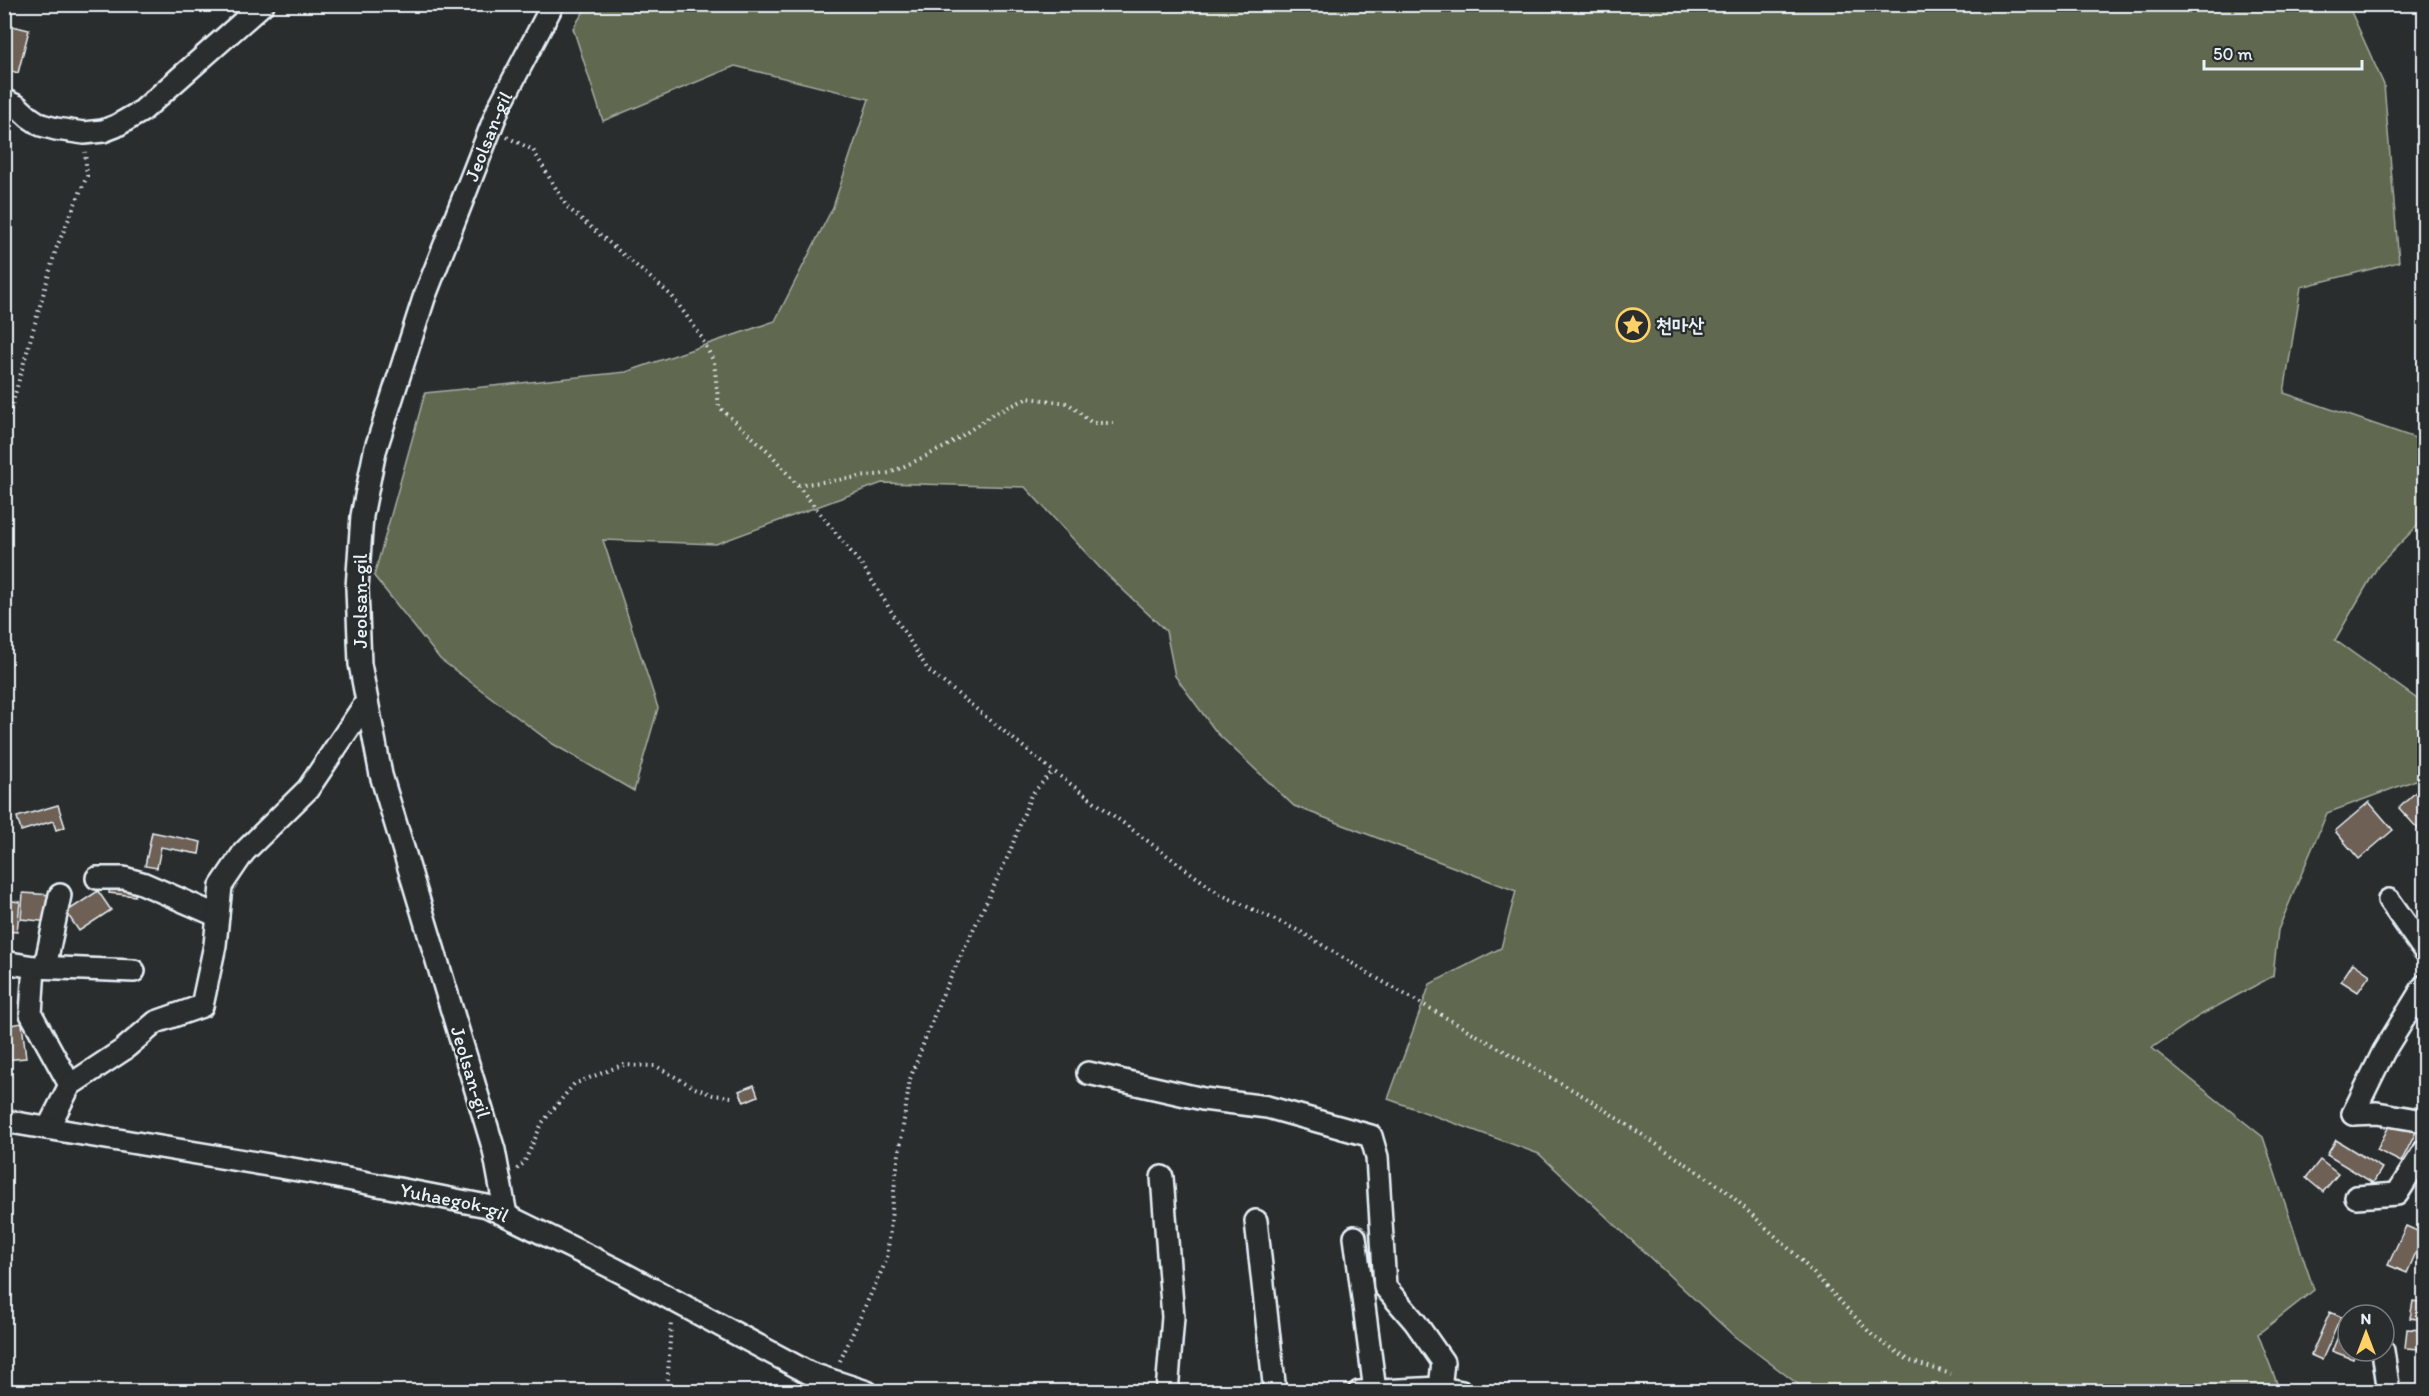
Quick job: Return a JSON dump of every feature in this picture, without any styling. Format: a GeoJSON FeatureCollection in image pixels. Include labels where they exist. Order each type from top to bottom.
{"type":"FeatureCollection","features":[{"type":"Feature","properties":{"kind":"street"},"geometry":{"type":"LineString","coordinates":[[4,100],[17,106],[41,124],[75,133],[116,126],[142,111],[263,4]]}},
{"type":"Feature","properties":{"kind":"street","name":"Jeolsan-gil"},"geometry":{"type":"LineString","coordinates":[[506,1215],[494,1150],[381,775],[360,664],[357,588],[362,516],[375,450],[424,298],[499,107],[553,4]]}},
{"type":"Feature","properties":{"kind":"street"},"geometry":{"type":"LineString","coordinates":[[48,1128],[70,1084],[123,1050],[156,1022],[202,1006],[215,945],[220,886],[244,852],[308,789],[367,701]]}},
{"type":"Feature","properties":{"kind":"street"},"geometry":{"type":"LineString","coordinates":[[97,878],[124,878],[142,883],[218,916]]}},
{"type":"Feature","properties":{"kind":"street"},"geometry":{"type":"LineString","coordinates":[[60,896],[40,967],[31,1014],[70,1084]]}},
{"type":"Feature","properties":{"kind":"street"},"geometry":{"type":"LineString","coordinates":[[2389,900],[2424,950]]}},
{"type":"Feature","properties":{"kind":"street"},"geometry":{"type":"LineString","coordinates":[[4,962],[40,967],[134,970]]}},
{"type":"Feature","properties":{"kind":"street"},"geometry":{"type":"LineString","coordinates":[[2424,986],[2384,1051],[2353,1114],[2377,1113],[2424,1121]]}},
{"type":"Feature","properties":{"kind":"street"},"geometry":{"type":"LineString","coordinates":[[1088,1073],[1203,1099],[1267,1107],[1371,1136],[1377,1157],[1385,1287],[1415,1322],[1443,1362],[1440,1388]]}},
{"type":"Feature","properties":{"kind":"street","name":"Yuhaegok-gil"},"geometry":{"type":"LineString","coordinates":[[4,1121],[316,1173],[487,1206],[673,1300],[809,1373],[867,1392]]}},
{"type":"Feature","properties":{"kind":"street"},"geometry":{"type":"LineString","coordinates":[[2356,1197],[2397,1194],[2424,1151]]}},
{"type":"Feature","properties":{"kind":"street"},"geometry":{"type":"LineString","coordinates":[[1162,1177],[1173,1317],[1167,1392]]}},
{"type":"Feature","properties":{"kind":"street"},"geometry":{"type":"LineString","coordinates":[[1256,1221],[1275,1392]]}},
{"type":"Feature","properties":{"kind":"street"},"geometry":{"type":"LineString","coordinates":[[1355,1237],[1376,1391]]}},
{"type":"Feature","properties":{"kind":"street"},"geometry":{"type":"LineString","coordinates":[[2385,1363],[2389,1392]]}},
{"type":"Feature","properties":{"kind":"street"},"geometry":{"type":"LineString","coordinates":[[1359,1392],[1440,1388],[1462,1392]]}},
{"type":"Feature","properties":{"kind":"path"},"geometry":{"type":"LineString","coordinates":[[490,129],[533,150],[567,207],[672,296],[699,333],[714,362],[719,407],[770,453],[864,568],[928,670],[1053,771],[1218,893],[1301,932],[1373,976],[1585,1097],[1724,1189],[1799,1258],[1874,1337],[1910,1361],[1952,1374]]}},
{"type":"Feature","properties":{"kind":"path"},"geometry":{"type":"LineString","coordinates":[[4,433],[56,249],[87,176],[84,133]]}},
{"type":"Feature","properties":{"kind":"path"},"geometry":{"type":"LineString","coordinates":[[797,485],[890,473],[947,446],[992,415],[1028,398],[1068,404],[1092,423],[1113,423]]}},
{"type":"Feature","properties":{"kind":"path"},"geometry":{"type":"LineString","coordinates":[[831,1380],[887,1259],[895,1181],[910,1079],[940,1000],[1009,854],[1031,795],[1053,771]]}},
{"type":"Feature","properties":{"kind":"path"},"geometry":{"type":"LineString","coordinates":[[501,1184],[524,1163],[542,1123],[574,1084],[622,1065],[656,1066],[712,1095],[732,1097]]}},
{"type":"Feature","properties":{"kind":"path"},"geometry":{"type":"LineString","coordinates":[[667,1392],[673,1300]]}},
{"type":"Feature","properties":{"kind":"green space"},"geometry":{"type":"Polygon","coordinates":[[[588,5],[2348,5],[2384,85],[2399,262],[2301,287],[2284,393],[2424,441],[2424,519],[2378,566],[2335,640],[2424,704],[2424,777],[2327,813],[2278,930],[2273,976],[2199,1016],[2152,1048],[2263,1137],[2314,1290],[2258,1334],[2280,1391],[1807,1391],[1734,1336],[1539,1154],[1388,1099],[1430,984],[1501,948],[1516,891],[1294,806],[1217,733],[1175,676],[1166,631],[1100,568],[1025,487],[882,483],[716,544],[603,540],[658,708],[634,791],[553,744],[440,659],[374,576],[425,393],[626,372],[775,321],[833,207],[869,99],[735,66],[603,121],[573,28],[588,5]]]}},
{"type":"Feature","properties":{"kind":"building"},"geometry":{"type":"Polygon","coordinates":[[[4,24],[29,30],[18,73],[4,69],[4,24]]]}},
{"type":"Feature","properties":{"kind":"building"},"geometry":{"type":"Polygon","coordinates":[[[2424,784],[2424,825],[2419,830],[2399,808],[2424,784]]]}},
{"type":"Feature","properties":{"kind":"building"},"geometry":{"type":"Polygon","coordinates":[[[10,796],[12,812],[4,813],[4,797],[10,796]]]}},
{"type":"Feature","properties":{"kind":"building"},"geometry":{"type":"Polygon","coordinates":[[[2369,802],[2393,830],[2359,859],[2335,831],[2369,802]]]}},
{"type":"Feature","properties":{"kind":"building"},"geometry":{"type":"Polygon","coordinates":[[[58,805],[65,827],[56,830],[53,821],[21,831],[17,817],[58,805]]]}},
{"type":"Feature","properties":{"kind":"building"},"geometry":{"type":"Polygon","coordinates":[[[152,832],[201,842],[199,854],[161,847],[157,868],[145,866],[152,832]]]}},
{"type":"Feature","properties":{"kind":"building"},"geometry":{"type":"Polygon","coordinates":[[[110,882],[137,886],[135,896],[109,893],[110,882]]]}},
{"type":"Feature","properties":{"kind":"building"},"geometry":{"type":"Polygon","coordinates":[[[98,891],[111,910],[79,931],[66,912],[98,891]]]}},
{"type":"Feature","properties":{"kind":"building"},"geometry":{"type":"Polygon","coordinates":[[[23,893],[52,895],[50,922],[21,919],[23,893]]]}},
{"type":"Feature","properties":{"kind":"building"},"geometry":{"type":"Polygon","coordinates":[[[6,900],[20,902],[17,932],[4,931],[6,900]]]}},
{"type":"Feature","properties":{"kind":"building"},"geometry":{"type":"Polygon","coordinates":[[[2353,963],[2370,975],[2358,992],[2341,981],[2353,963]]]}},
{"type":"Feature","properties":{"kind":"building"},"geometry":{"type":"Polygon","coordinates":[[[22,1023],[26,1058],[4,1060],[4,1026],[22,1023]]]}},
{"type":"Feature","properties":{"kind":"building"},"geometry":{"type":"Polygon","coordinates":[[[754,1085],[758,1096],[744,1102],[739,1091],[754,1085]]]}},
{"type":"Feature","properties":{"kind":"building"},"geometry":{"type":"Polygon","coordinates":[[[2392,1120],[2416,1132],[2401,1162],[2377,1150],[2392,1120]]]}},
{"type":"Feature","properties":{"kind":"building"},"geometry":{"type":"Polygon","coordinates":[[[2336,1140],[2382,1168],[2373,1183],[2327,1155],[2336,1140]]]}},
{"type":"Feature","properties":{"kind":"building"},"geometry":{"type":"Polygon","coordinates":[[[2320,1160],[2338,1174],[2323,1192],[2306,1178],[2320,1160]]]}},
{"type":"Feature","properties":{"kind":"building"},"geometry":{"type":"Polygon","coordinates":[[[2406,1226],[2424,1234],[2407,1273],[2388,1265],[2406,1226]]]}},
{"type":"Feature","properties":{"kind":"building"},"geometry":{"type":"Polygon","coordinates":[[[2413,1301],[2424,1303],[2424,1320],[2410,1318],[2413,1301]]]}},
{"type":"Feature","properties":{"kind":"building"},"geometry":{"type":"Polygon","coordinates":[[[2330,1312],[2336,1315],[2336,1328],[2322,1360],[2311,1355],[2330,1312]]]}},
{"type":"Feature","properties":{"kind":"building"},"geometry":{"type":"Polygon","coordinates":[[[2407,1329],[2423,1330],[2421,1349],[2405,1348],[2407,1329]]]}},
{"type":"Feature","properties":{"kind":"place","name":"천마산"},"geometry":{"type":"Point","coordinates":[1633,325]}}]}
